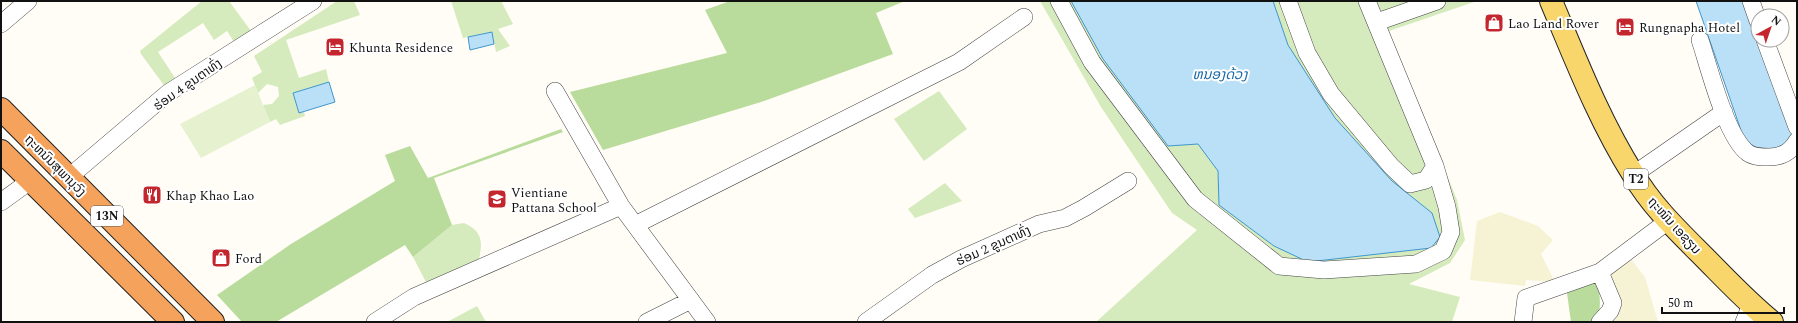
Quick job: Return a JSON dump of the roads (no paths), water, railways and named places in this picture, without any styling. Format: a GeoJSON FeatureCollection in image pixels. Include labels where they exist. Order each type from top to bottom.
{"type":"FeatureCollection","features":[{"type":"Feature","properties":{"kind":"highway","name":"ຖະຫນົນສຸພານຸວົງ"},"geometry":{"type":"LineString","coordinates":[[1,109],[213,322]]}},
{"type":"Feature","properties":{"kind":"highway","name":"13N"},"geometry":{"type":"LineString","coordinates":[[1,151],[173,322]]}},
{"type":"Feature","properties":{"kind":"main road","name":"ຖະໜົນ ເອຊຽນ"},"geometry":{"type":"LineString","coordinates":[[1551,1],[1594,100],[1616,146],[1650,200],[1747,313],[1772,322]]}},
{"type":"Feature","properties":{"kind":"street"},"geometry":{"type":"LineString","coordinates":[[1,24],[28,1]]}},
{"type":"Feature","properties":{"kind":"street","name":"ຮ່ອມ 4 ຂູນຕາທົ່ງ"},"geometry":{"type":"LineString","coordinates":[[68,178],[168,93],[313,1]]}},
{"type":"Feature","properties":{"kind":"street"},"geometry":{"type":"LineString","coordinates":[[1059,1],[1092,62],[1195,199],[1280,266],[1324,270],[1416,264],[1443,251],[1451,232],[1447,207],[1435,166],[1377,22],[1367,1]]}},
{"type":"Feature","properties":{"kind":"street"},"geometry":{"type":"LineString","coordinates":[[1288,1],[1306,53],[1331,94],[1391,166],[1410,184],[1426,180],[1435,166]]}},
{"type":"Feature","properties":{"kind":"street"},"geometry":{"type":"LineString","coordinates":[[1377,22],[1437,1]]}},
{"type":"Feature","properties":{"kind":"street"},"geometry":{"type":"LineString","coordinates":[[635,225],[959,62],[1024,17]]}},
{"type":"Feature","properties":{"kind":"street"},"geometry":{"type":"LineString","coordinates":[[1700,40],[1730,128],[1748,153],[1760,158],[1774,157],[1784,154],[1797,141]]}},
{"type":"Feature","properties":{"kind":"street"},"geometry":{"type":"LineString","coordinates":[[1768,48],[1797,127]]}},
{"type":"Feature","properties":{"kind":"street"},"geometry":{"type":"LineString","coordinates":[[555,91],[621,206],[707,322]]}},
{"type":"Feature","properties":{"kind":"street"},"geometry":{"type":"LineString","coordinates":[[1633,175],[1724,112]]}},
{"type":"Feature","properties":{"kind":"street"},"geometry":{"type":"LineString","coordinates":[[1,202],[30,181]]}},
{"type":"Feature","properties":{"kind":"street","name":"ຮ່ອມ 2 ຂູນຕາທົ່ງ"},"geometry":{"type":"LineString","coordinates":[[866,322],[932,275],[961,259],[1039,224],[1065,218],[1128,181]]}},
{"type":"Feature","properties":{"kind":"street"},"geometry":{"type":"LineString","coordinates":[[375,322],[414,297],[621,206]]}},
{"type":"Feature","properties":{"kind":"street"},"geometry":{"type":"LineString","coordinates":[[1523,322],[1526,298],[1600,272],[1668,221]]}},
{"type":"Feature","properties":{"kind":"street"},"geometry":{"type":"LineString","coordinates":[[1600,272],[1613,303],[1610,311],[1600,322]]}},
{"type":"Feature","properties":{"kind":"street"},"geometry":{"type":"LineString","coordinates":[[647,322],[691,300]]}},
{"type":"Feature","properties":{"kind":"water","name":"ຫນອງດ້ວງ"},"geometry":{"type":"Polygon","coordinates":[[[1071,1],[1273,1],[1288,45],[1335,118],[1392,181],[1432,213],[1440,237],[1431,248],[1308,262],[1274,246],[1219,205],[1218,171],[1198,144],[1168,146],[1103,59],[1071,1]]]}},
{"type":"Feature","properties":{"kind":"water"},"geometry":{"type":"Polygon","coordinates":[[[1696,1],[1749,1],[1751,8],[1750,8],[1750,48],[1761,48],[1792,124],[1793,137],[1782,150],[1763,153],[1744,139],[1696,1]]]}},
{"type":"Feature","properties":{"kind":"water"},"geometry":{"type":"Polygon","coordinates":[[[492,32],[494,44],[470,50],[468,37],[492,32]]]}},
{"type":"Feature","properties":{"kind":"water"},"geometry":{"type":"Polygon","coordinates":[[[329,82],[335,102],[299,113],[293,93],[329,82]]]}},
{"type":"Feature","properties":{"kind":"place","name":"Lao Land Rover"},"geometry":{"type":"Point","coordinates":[1494,23]}},
{"type":"Feature","properties":{"kind":"place","name":"Rungnapha Hotel"},"geometry":{"type":"Point","coordinates":[1625,27]}},
{"type":"Feature","properties":{"kind":"place","name":"Khunta Residence"},"geometry":{"type":"Point","coordinates":[335,47]}},
{"type":"Feature","properties":{"kind":"place","name":"Khap Khao Lao"},"geometry":{"type":"Point","coordinates":[152,195]}},
{"type":"Feature","properties":{"kind":"place","name":"Vientiane Pattana School"},"geometry":{"type":"Point","coordinates":[497,199]}},
{"type":"Feature","properties":{"kind":"place","name":"Ford"},"geometry":{"type":"Point","coordinates":[221,258]}}]}
